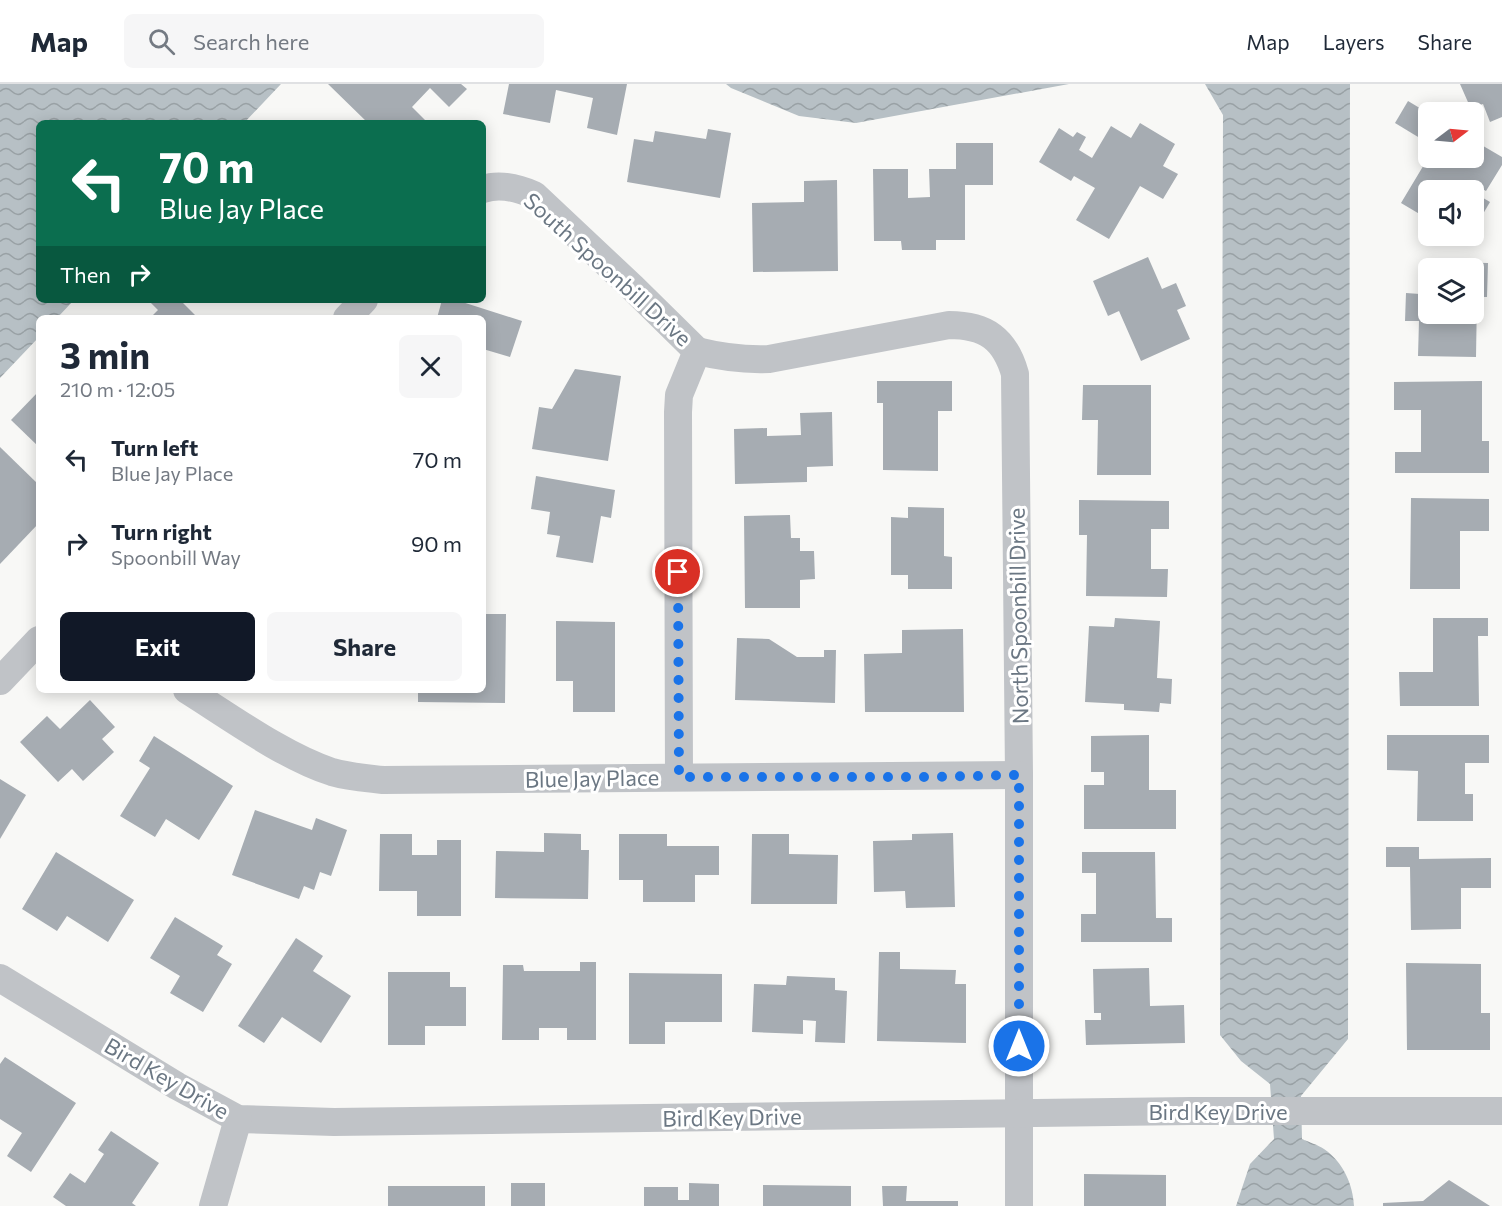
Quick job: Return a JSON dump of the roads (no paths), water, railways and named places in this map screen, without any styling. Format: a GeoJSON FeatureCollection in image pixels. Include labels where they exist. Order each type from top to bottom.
{"type":"FeatureCollection","features":[{"type":"Feature","properties":{"kind":"street","name":"South Spoonbill Drive"},"geometry":{"type":"LineString","coordinates":[[486,189],[502,186],[522,189],[534,195],[697,351]]}},
{"type":"Feature","properties":{"kind":"street"},"geometry":{"type":"LineString","coordinates":[[349,315],[361,303]]}},
{"type":"Feature","properties":{"kind":"street","name":"North Spoonbill Drive"},"geometry":{"type":"LineString","coordinates":[[697,351],[726,358],[769,359],[949,325],[960,325],[982,329],[1000,341],[1010,356],[1016,374],[1019,1206]]}},
{"type":"Feature","properties":{"kind":"street"},"geometry":{"type":"LineString","coordinates":[[679,777],[678,412],[679,395],[697,351]]}},
{"type":"Feature","properties":{"kind":"street"},"geometry":{"type":"LineString","coordinates":[[0,681],[36,643]]}},
{"type":"Feature","properties":{"kind":"street","name":"Blue Jay Place"},"geometry":{"type":"LineString","coordinates":[[192,693],[311,764],[356,777],[383,780],[1019,775]]}},
{"type":"Feature","properties":{"kind":"street","name":"Bird Key Drive"},"geometry":{"type":"LineString","coordinates":[[0,978],[177,1086],[238,1119],[334,1122],[1191,1111],[1502,1111]]}},
{"type":"Feature","properties":{"kind":"street"},"geometry":{"type":"LineString","coordinates":[[213,1206],[238,1119]]}},
{"type":"Feature","properties":{"kind":"water"},"geometry":{"type":"Polygon","coordinates":[[[0,84],[281,84],[247,120],[36,120],[36,303],[71,303],[60,315],[36,315],[36,340],[0,378],[0,84]]]}},
{"type":"Feature","properties":{"kind":"water"},"geometry":{"type":"Polygon","coordinates":[[[726,84],[1069,84],[856,123],[799,116],[726,84]]]}},
{"type":"Feature","properties":{"kind":"water"},"geometry":{"type":"Polygon","coordinates":[[[1205,84],[1350,84],[1348,1039],[1301,1096],[1302,1139],[1324,1149],[1337,1160],[1352,1190],[1354,1206],[1236,1206],[1250,1164],[1274,1139],[1270,1084],[1241,1061],[1220,1035],[1223,115],[1205,84]]]}}]}
